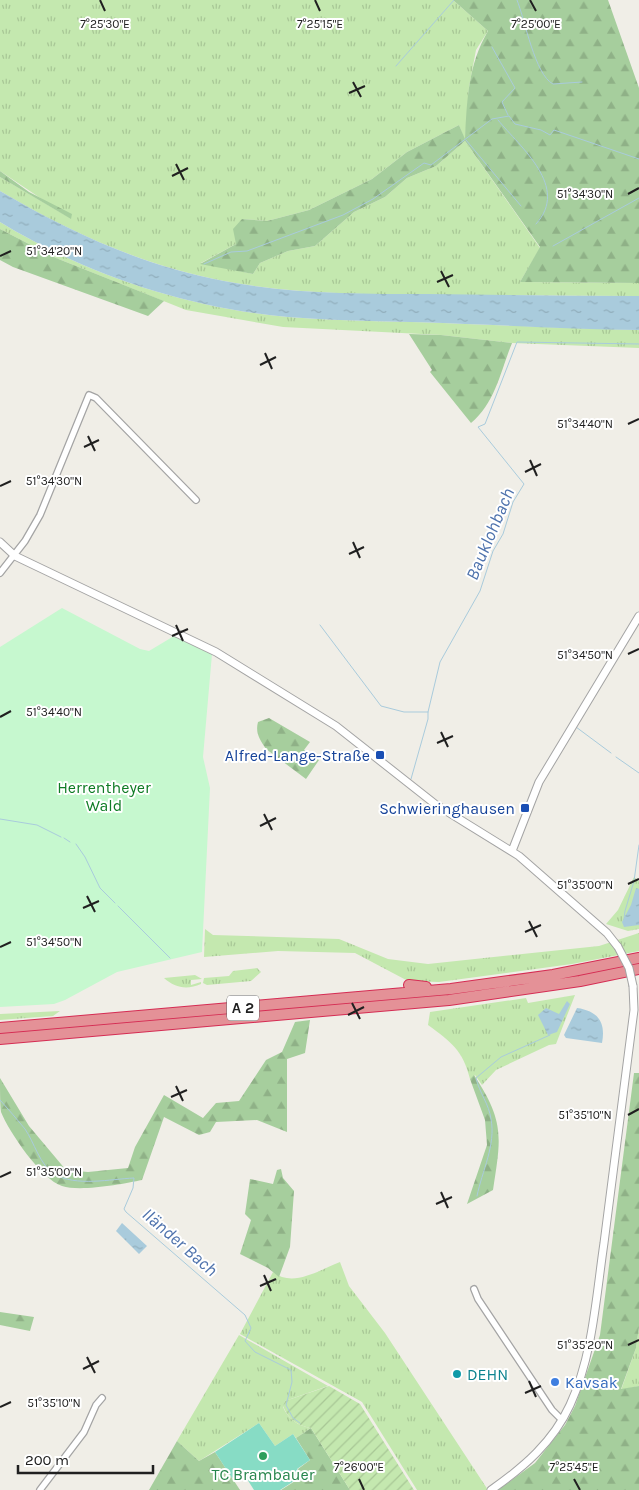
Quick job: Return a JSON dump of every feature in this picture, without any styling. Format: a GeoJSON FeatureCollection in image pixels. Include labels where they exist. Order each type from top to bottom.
{"type":"FeatureCollection","features":[{"type":"Feature","properties":{"kind":"highway","name":"A 2"},"geometry":{"type":"LineString","coordinates":[[0,1028],[451,990],[554,975],[639,958]]}},
{"type":"Feature","properties":{"kind":"highway","name":"A 2"},"geometry":{"type":"LineString","coordinates":[[0,1039],[449,1000],[580,981],[639,969]]}},
{"type":"Feature","properties":{"kind":"highway"},"geometry":{"type":"LineString","coordinates":[[409,985],[434,986],[451,990]]}},
{"type":"Feature","properties":{"kind":"highway"},"geometry":{"type":"LineString","coordinates":[[35,1025],[53,1016]]}},
{"type":"Feature","properties":{"kind":"street"},"geometry":{"type":"LineString","coordinates":[[0,573],[15,556],[40,515],[89,395],[96,398],[196,500]]}},
{"type":"Feature","properties":{"kind":"street"},"geometry":{"type":"LineString","coordinates":[[0,542],[15,556],[216,652],[336,726],[436,804],[512,851],[602,928],[618,947],[629,968],[633,986],[634,1010],[590,1341],[580,1380],[562,1420],[532,1459],[492,1490]]}},
{"type":"Feature","properties":{"kind":"street"},"geometry":{"type":"LineString","coordinates":[[512,851],[539,782],[639,616]]}},
{"type":"Feature","properties":{"kind":"street"},"geometry":{"type":"LineString","coordinates":[[474,1289],[478,1300],[524,1369],[552,1410],[562,1420]]}},
{"type":"Feature","properties":{"kind":"street"},"geometry":{"type":"LineString","coordinates":[[40,1490],[84,1432],[96,1405],[102,1398]]}},
{"type":"Feature","properties":{"kind":"green space"},"geometry":{"type":"Polygon","coordinates":[[[0,0],[453,0],[488,31],[476,50],[469,87],[465,141],[540,248],[520,282],[639,283],[639,296],[353,294],[276,289],[224,281],[194,275],[136,257],[80,234],[0,191],[0,177],[70,218],[0,171],[0,0]],[[459,125],[407,152],[372,179],[309,210],[267,221],[242,219],[236,244],[201,263],[253,274],[260,263],[288,251],[315,246],[354,212],[385,197],[407,178],[436,166],[465,141],[459,125]]]}},
{"type":"Feature","properties":{"kind":"green space"},"geometry":{"type":"Polygon","coordinates":[[[453,0],[608,0],[639,88],[639,283],[520,282],[540,247],[465,141],[436,166],[407,178],[385,197],[354,212],[315,246],[288,251],[260,263],[253,274],[200,264],[236,244],[233,229],[242,219],[267,221],[309,210],[372,179],[407,152],[459,125],[465,139],[472,70],[481,44],[488,31],[453,0]]]}},
{"type":"Feature","properties":{"kind":"green space"},"geometry":{"type":"Polygon","coordinates":[[[0,171],[29,192],[72,214],[71,219],[0,177],[0,171]]]}},
{"type":"Feature","properties":{"kind":"green space"},"geometry":{"type":"Polygon","coordinates":[[[0,222],[67,258],[103,273],[175,297],[213,306],[250,313],[310,319],[639,330],[639,348],[512,343],[441,335],[283,327],[186,310],[56,258],[0,229],[0,222]]]}},
{"type":"Feature","properties":{"kind":"green space"},"geometry":{"type":"Polygon","coordinates":[[[0,229],[56,258],[164,301],[148,316],[13,267],[0,260],[0,229]]]}},
{"type":"Feature","properties":{"kind":"green space"},"geometry":{"type":"Polygon","coordinates":[[[409,334],[441,335],[512,343],[492,396],[471,423],[430,372],[432,370],[409,334]]]}},
{"type":"Feature","properties":{"kind":"green space","name":"Herrentheyer Wald"},"geometry":{"type":"Polygon","coordinates":[[[62,608],[140,649],[149,651],[174,636],[212,654],[203,757],[210,788],[202,952],[117,972],[54,1004],[0,1007],[0,647],[62,608]]]}},
{"type":"Feature","properties":{"kind":"green space"},"geometry":{"type":"Polygon","coordinates":[[[269,718],[310,742],[304,750],[319,760],[306,779],[266,749],[262,743],[258,733],[258,722],[269,718]]]}},
{"type":"Feature","properties":{"kind":"green space"},"geometry":{"type":"Polygon","coordinates":[[[634,877],[639,881],[639,929],[628,931],[606,924],[618,910],[634,877]]]}},
{"type":"Feature","properties":{"kind":"green space"},"geometry":{"type":"Polygon","coordinates":[[[205,929],[213,935],[339,939],[388,959],[428,964],[599,946],[639,933],[639,951],[572,964],[439,982],[408,981],[355,953],[278,951],[204,957],[205,929]]]}},
{"type":"Feature","properties":{"kind":"green space"},"geometry":{"type":"Polygon","coordinates":[[[257,968],[261,972],[251,981],[207,985],[203,983],[204,978],[229,976],[233,971],[257,968]]]}},
{"type":"Feature","properties":{"kind":"green space"},"geometry":{"type":"Polygon","coordinates":[[[195,975],[202,979],[191,980],[191,985],[201,982],[201,984],[191,987],[177,986],[164,978],[195,975]]]}},
{"type":"Feature","properties":{"kind":"green space"},"geometry":{"type":"Polygon","coordinates":[[[575,995],[556,1044],[549,1045],[496,1070],[482,1085],[475,1075],[470,1079],[460,1054],[428,1025],[430,1012],[526,998],[528,1003],[575,995]]]}},
{"type":"Feature","properties":{"kind":"green space"},"geometry":{"type":"Polygon","coordinates":[[[60,1011],[53,1016],[0,1020],[0,1014],[60,1011]]]}},
{"type":"Feature","properties":{"kind":"green space"},"geometry":{"type":"Polygon","coordinates":[[[310,1020],[305,1053],[287,1059],[287,1132],[257,1120],[216,1122],[210,1132],[199,1135],[164,1117],[142,1180],[90,1188],[62,1186],[54,1182],[36,1165],[18,1142],[1,1112],[0,1078],[29,1126],[66,1170],[88,1172],[128,1168],[135,1147],[164,1095],[203,1118],[216,1103],[239,1101],[266,1060],[282,1052],[295,1022],[310,1020]]]}},
{"type":"Feature","properties":{"kind":"green space"},"geometry":{"type":"Polygon","coordinates":[[[634,1073],[639,1073],[639,1327],[636,1348],[621,1389],[639,1386],[639,1490],[498,1490],[535,1463],[565,1425],[575,1406],[600,1335],[634,1073]]]}},
{"type":"Feature","properties":{"kind":"green space"},"geometry":{"type":"Polygon","coordinates":[[[474,1075],[484,1091],[496,1118],[499,1143],[493,1190],[467,1204],[487,1145],[485,1120],[470,1079],[474,1075]]]}},
{"type":"Feature","properties":{"kind":"green space"},"geometry":{"type":"Polygon","coordinates":[[[281,1169],[283,1178],[294,1191],[290,1247],[279,1277],[268,1268],[240,1254],[251,1220],[245,1214],[250,1179],[273,1184],[277,1170],[281,1169]]]}},
{"type":"Feature","properties":{"kind":"green space"},"geometry":{"type":"Polygon","coordinates":[[[340,1262],[349,1286],[385,1333],[488,1490],[417,1490],[362,1402],[240,1334],[273,1272],[289,1278],[297,1278],[315,1273],[340,1262]]]}},
{"type":"Feature","properties":{"kind":"green space"},"geometry":{"type":"Polygon","coordinates":[[[0,1312],[34,1317],[30,1331],[0,1325],[0,1312]]]}},
{"type":"Feature","properties":{"kind":"green space"},"geometry":{"type":"Polygon","coordinates":[[[639,1327],[639,1386],[621,1390],[636,1348],[639,1327]]]}},
{"type":"Feature","properties":{"kind":"green space"},"geometry":{"type":"Polygon","coordinates":[[[239,1335],[328,1386],[285,1401],[283,1407],[291,1418],[302,1426],[311,1428],[296,1438],[293,1434],[275,1446],[259,1423],[199,1461],[177,1441],[239,1335]]]}},
{"type":"Feature","properties":{"kind":"green space"},"geometry":{"type":"Polygon","coordinates":[[[329,1386],[360,1404],[414,1490],[350,1490],[311,1428],[302,1426],[294,1421],[285,1411],[283,1406],[285,1401],[329,1386]]]}},
{"type":"Feature","properties":{"kind":"green space","name":"TC Brambauer"},"geometry":{"type":"Polygon","coordinates":[[[259,1423],[275,1446],[293,1434],[310,1460],[297,1469],[302,1476],[280,1490],[254,1490],[242,1471],[232,1478],[215,1452],[259,1423]]]}},
{"type":"Feature","properties":{"kind":"green space"},"geometry":{"type":"Polygon","coordinates":[[[311,1428],[350,1490],[281,1490],[303,1476],[298,1469],[310,1460],[296,1438],[311,1428]]]}},
{"type":"Feature","properties":{"kind":"green space"},"geometry":{"type":"Polygon","coordinates":[[[177,1441],[199,1461],[215,1452],[240,1490],[149,1490],[177,1441]]]}},
{"type":"Feature","properties":{"kind":"water"},"geometry":{"type":"Polygon","coordinates":[[[0,191],[80,234],[136,257],[194,275],[274,289],[300,291],[376,294],[639,296],[639,330],[310,319],[250,313],[213,306],[175,297],[103,273],[33,241],[0,222],[0,191]]]}},
{"type":"Feature","properties":{"kind":"water"},"geometry":{"type":"Polygon","coordinates":[[[636,888],[639,889],[639,925],[624,927],[622,922],[631,905],[636,888]]]}},
{"type":"Feature","properties":{"kind":"water"},"geometry":{"type":"Polygon","coordinates":[[[567,1001],[570,1004],[557,1032],[548,1035],[538,1015],[546,1008],[559,1014],[567,1001]]]}},
{"type":"Feature","properties":{"kind":"water"},"geometry":{"type":"Polygon","coordinates":[[[577,1008],[590,1012],[599,1019],[603,1029],[602,1043],[566,1038],[564,1035],[577,1008]]]}},
{"type":"Feature","properties":{"kind":"water"},"geometry":{"type":"Polygon","coordinates":[[[122,1223],[147,1246],[139,1254],[116,1231],[122,1223]]]}},
{"type":"Feature","properties":{"kind":"waterway"},"geometry":{"type":"LineString","coordinates":[[396,66],[454,0]]}},
{"type":"Feature","properties":{"kind":"waterway"},"geometry":{"type":"LineString","coordinates":[[517,0],[531,46],[547,79],[553,84],[582,82]]}},
{"type":"Feature","properties":{"kind":"waterway"},"geometry":{"type":"LineString","coordinates":[[492,47],[515,88],[502,102],[508,115]]}},
{"type":"Feature","properties":{"kind":"waterway"},"geometry":{"type":"LineString","coordinates":[[204,264],[231,252],[247,251],[343,215],[373,199],[424,163],[431,165],[492,119],[509,116],[515,124],[541,130],[550,135],[554,130],[639,159]]}},
{"type":"Feature","properties":{"kind":"waterway"},"geometry":{"type":"LineString","coordinates":[[498,120],[529,155],[545,182],[548,196],[545,210],[536,224]]}},
{"type":"Feature","properties":{"kind":"waterway"},"geometry":{"type":"LineString","coordinates":[[466,140],[521,206]]}},
{"type":"Feature","properties":{"kind":"waterway"},"geometry":{"type":"LineString","coordinates":[[553,246],[639,198]]}},
{"type":"Feature","properties":{"kind":"waterway","name":"Bauklohbach"},"geometry":{"type":"LineString","coordinates":[[411,779],[428,719],[440,662],[480,591],[493,551],[503,534],[513,502],[524,484],[478,427],[485,424],[517,342],[639,344]]}},
{"type":"Feature","properties":{"kind":"waterway"},"geometry":{"type":"LineString","coordinates":[[320,625],[381,706],[404,712],[428,712]]}},
{"type":"Feature","properties":{"kind":"waterway"},"geometry":{"type":"LineString","coordinates":[[576,727],[611,753]]}},
{"type":"Feature","properties":{"kind":"waterway"},"geometry":{"type":"LineString","coordinates":[[616,757],[639,773]]}},
{"type":"Feature","properties":{"kind":"waterway"},"geometry":{"type":"LineString","coordinates":[[0,819],[37,825],[61,837]]}},
{"type":"Feature","properties":{"kind":"waterway"},"geometry":{"type":"LineString","coordinates":[[64,838],[70,842]]}},
{"type":"Feature","properties":{"kind":"waterway"},"geometry":{"type":"LineString","coordinates":[[76,844],[85,857],[100,888],[115,903]]}},
{"type":"Feature","properties":{"kind":"waterway"},"geometry":{"type":"LineString","coordinates":[[624,919],[634,881],[639,845]]}},
{"type":"Feature","properties":{"kind":"waterway"},"geometry":{"type":"LineString","coordinates":[[118,906],[170,958]]}},
{"type":"Feature","properties":{"kind":"waterway"},"geometry":{"type":"LineString","coordinates":[[477,1196],[490,1148],[492,1129],[490,1114],[476,1078],[501,1057],[550,1035]]}},
{"type":"Feature","properties":{"kind":"waterway","name":"Iländer Bach"},"geometry":{"type":"LineString","coordinates":[[0,1100],[25,1129],[41,1159],[54,1174],[63,1178],[83,1181],[134,1178],[133,1188],[124,1209],[126,1212],[245,1315],[251,1328],[245,1341],[255,1352],[291,1370],[292,1382],[286,1405],[293,1418],[300,1423]]}},
{"type":"Feature","properties":{"kind":"place","name":"Alfred-Lange-Straße"},"geometry":{"type":"Point","coordinates":[380,755]}},
{"type":"Feature","properties":{"kind":"place","name":"Schwieringhausen"},"geometry":{"type":"Point","coordinates":[525,808]}},
{"type":"Feature","properties":{"kind":"place","name":"DEHN"},"geometry":{"type":"Point","coordinates":[457,1374]}},
{"type":"Feature","properties":{"kind":"place","name":"Kavsak"},"geometry":{"type":"Point","coordinates":[555,1382]}},
{"type":"Feature","properties":{"kind":"place","name":"TC Brambauer"},"geometry":{"type":"Point","coordinates":[263,1456]}}]}
